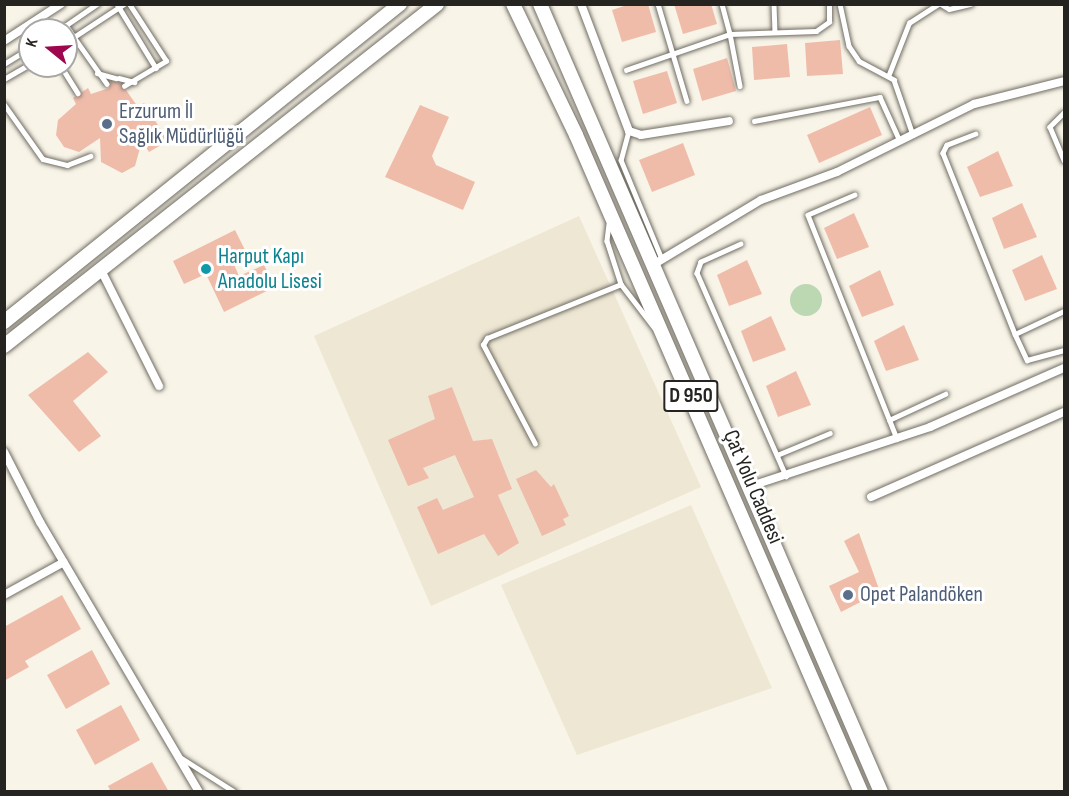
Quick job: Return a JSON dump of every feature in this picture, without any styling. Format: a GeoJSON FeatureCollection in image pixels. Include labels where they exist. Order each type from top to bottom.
{"type":"FeatureCollection","features":[{"type":"Feature","properties":{"kind":"main road"},"geometry":{"type":"LineString","coordinates":[[4,322],[400,4]]}},
{"type":"Feature","properties":{"kind":"main road"},"geometry":{"type":"LineString","coordinates":[[4,346],[437,4]]}},
{"type":"Feature","properties":{"kind":"main road","name":"Çat Yolu Caddesi"},"geometry":{"type":"LineString","coordinates":[[513,4],[663,333],[861,792]]}},
{"type":"Feature","properties":{"kind":"main road","name":"Çat Yolu Caddesi"},"geometry":{"type":"LineString","coordinates":[[540,4],[656,263],[748,486],[881,792]]}},
{"type":"Feature","properties":{"kind":"street"},"geometry":{"type":"LineString","coordinates":[[4,41],[61,4]]}},
{"type":"Feature","properties":{"kind":"street"},"geometry":{"type":"LineString","coordinates":[[581,4],[629,131],[641,135],[729,121]]}},
{"type":"Feature","properties":{"kind":"street"},"geometry":{"type":"LineString","coordinates":[[656,263],[761,200],[837,172],[974,104],[1065,81]]}},
{"type":"Feature","properties":{"kind":"street"},"geometry":{"type":"LineString","coordinates":[[100,268],[159,386]]}},
{"type":"Feature","properties":{"kind":"street"},"geometry":{"type":"LineString","coordinates":[[748,486],[786,476],[897,438],[1065,368]]}},
{"type":"Feature","properties":{"kind":"street"},"geometry":{"type":"LineString","coordinates":[[871,497],[1065,412]]}},
{"type":"Feature","properties":{"kind":"street"},"geometry":{"type":"LineString","coordinates":[[4,452],[64,562],[199,792]]}},
{"type":"Feature","properties":{"kind":"street"},"geometry":{"type":"LineString","coordinates":[[4,595],[64,562]]}},
{"type":"Feature","properties":{"kind":"lane"},"geometry":{"type":"LineString","coordinates":[[76,18],[97,4]]}},
{"type":"Feature","properties":{"kind":"lane"},"geometry":{"type":"LineString","coordinates":[[78,34],[124,4]]}},
{"type":"Feature","properties":{"kind":"lane"},"geometry":{"type":"LineString","coordinates":[[124,86],[134,82],[166,60],[129,4]]}},
{"type":"Feature","properties":{"kind":"lane"},"geometry":{"type":"LineString","coordinates":[[658,4],[687,101]]}},
{"type":"Feature","properties":{"kind":"lane"},"geometry":{"type":"LineString","coordinates":[[722,4],[740,86]]}},
{"type":"Feature","properties":{"kind":"lane"},"geometry":{"type":"LineString","coordinates":[[774,4],[776,32]]}},
{"type":"Feature","properties":{"kind":"lane"},"geometry":{"type":"LineString","coordinates":[[626,69],[730,34],[824,28],[829,4]]}},
{"type":"Feature","properties":{"kind":"lane"},"geometry":{"type":"LineString","coordinates":[[840,4],[854,53],[889,74],[913,135]]}},
{"type":"Feature","properties":{"kind":"lane"},"geometry":{"type":"LineString","coordinates":[[889,74],[909,23],[940,4],[949,9],[970,4]]}},
{"type":"Feature","properties":{"kind":"lane"},"geometry":{"type":"LineString","coordinates":[[117,7],[156,68]]}},
{"type":"Feature","properties":{"kind":"lane"},"geometry":{"type":"LineString","coordinates":[[78,43],[107,84]]}},
{"type":"Feature","properties":{"kind":"lane"},"geometry":{"type":"LineString","coordinates":[[4,64],[18,55]]}},
{"type":"Feature","properties":{"kind":"lane"},"geometry":{"type":"LineString","coordinates":[[4,79],[18,71]]}},
{"type":"Feature","properties":{"kind":"lane"},"geometry":{"type":"LineString","coordinates":[[97,73],[134,82]]}},
{"type":"Feature","properties":{"kind":"lane"},"geometry":{"type":"LineString","coordinates":[[69,78],[78,93]]}},
{"type":"Feature","properties":{"kind":"lane"},"geometry":{"type":"LineString","coordinates":[[754,121],[880,97],[900,141]]}},
{"type":"Feature","properties":{"kind":"lane"},"geometry":{"type":"LineString","coordinates":[[4,104],[43,159],[67,165],[90,156]]}},
{"type":"Feature","properties":{"kind":"lane"},"geometry":{"type":"LineString","coordinates":[[1065,113],[1050,127],[1065,160]]}},
{"type":"Feature","properties":{"kind":"lane"},"geometry":{"type":"LineString","coordinates":[[629,131],[621,160],[656,263]]}},
{"type":"Feature","properties":{"kind":"lane"},"geometry":{"type":"LineString","coordinates":[[976,134],[947,145],[943,153],[1015,334],[1027,360],[1065,350]]}},
{"type":"Feature","properties":{"kind":"lane"},"geometry":{"type":"LineString","coordinates":[[855,195],[808,215],[897,438]]}},
{"type":"Feature","properties":{"kind":"lane"},"geometry":{"type":"LineString","coordinates":[[610,215],[607,241],[621,284],[645,321],[663,333]]}},
{"type":"Feature","properties":{"kind":"lane"},"geometry":{"type":"LineString","coordinates":[[741,244],[701,262],[697,273],[786,476]]}},
{"type":"Feature","properties":{"kind":"lane"},"geometry":{"type":"LineString","coordinates":[[535,444],[483,345],[487,338],[621,284]]}},
{"type":"Feature","properties":{"kind":"lane"},"geometry":{"type":"LineString","coordinates":[[1015,334],[1065,311]]}},
{"type":"Feature","properties":{"kind":"lane"},"geometry":{"type":"LineString","coordinates":[[889,420],[945,394]]}},
{"type":"Feature","properties":{"kind":"lane"},"geometry":{"type":"LineString","coordinates":[[777,455],[830,433]]}},
{"type":"Feature","properties":{"kind":"lane"},"geometry":{"type":"LineString","coordinates":[[180,757],[235,792]]}},
{"type":"Feature","properties":{"kind":"shaded area"},"geometry":{"type":"Polygon","coordinates":[[[579,216],[701,487],[431,606],[314,336],[579,216]]]}},
{"type":"Feature","properties":{"kind":"shaded area"},"geometry":{"type":"Polygon","coordinates":[[[691,505],[772,688],[577,755],[501,585],[691,505]]]}},
{"type":"Feature","properties":{"kind":"green space"},"geometry":{"type":"Polygon","coordinates":[[[806,284],[817,289],[822,300],[817,311],[806,316],[795,311],[790,300],[795,289],[806,284]]]}},
{"type":"Feature","properties":{"kind":"building"},"geometry":{"type":"Polygon","coordinates":[[[630,4],[648,4],[656,32],[622,42],[612,10],[630,4]]]}},
{"type":"Feature","properties":{"kind":"building"},"geometry":{"type":"Polygon","coordinates":[[[674,4],[711,4],[717,24],[683,34],[674,4]]]}},
{"type":"Feature","properties":{"kind":"building"},"geometry":{"type":"Polygon","coordinates":[[[840,40],[843,74],[807,76],[805,43],[840,40]]]}},
{"type":"Feature","properties":{"kind":"building"},"geometry":{"type":"Polygon","coordinates":[[[787,44],[790,77],[754,80],[752,47],[787,44]]]}},
{"type":"Feature","properties":{"kind":"building"},"geometry":{"type":"Polygon","coordinates":[[[727,58],[736,91],[702,101],[693,69],[727,58]]]}},
{"type":"Feature","properties":{"kind":"building"},"geometry":{"type":"Polygon","coordinates":[[[667,71],[677,103],[643,114],[633,81],[667,71]]]}},
{"type":"Feature","properties":{"kind":"building","name":"Erzurum İl Sağlık Müdürlüğü"},"geometry":{"type":"Polygon","coordinates":[[[111,81],[121,83],[138,107],[144,103],[168,141],[149,152],[142,141],[135,166],[122,173],[101,162],[100,138],[79,152],[64,147],[56,135],[58,120],[76,104],[73,98],[88,88],[91,94],[109,88],[111,81]]]}},
{"type":"Feature","properties":{"kind":"building"},"geometry":{"type":"Polygon","coordinates":[[[420,105],[449,117],[432,156],[436,165],[475,182],[463,210],[385,177],[420,105]]]}},
{"type":"Feature","properties":{"kind":"building"},"geometry":{"type":"Polygon","coordinates":[[[870,107],[882,135],[819,163],[807,135],[870,107]]]}},
{"type":"Feature","properties":{"kind":"building"},"geometry":{"type":"Polygon","coordinates":[[[683,143],[695,175],[652,192],[639,160],[683,143]]]}},
{"type":"Feature","properties":{"kind":"building"},"geometry":{"type":"Polygon","coordinates":[[[998,151],[1013,186],[980,197],[967,167],[998,151]]]}},
{"type":"Feature","properties":{"kind":"building"},"geometry":{"type":"Polygon","coordinates":[[[1022,203],[1037,237],[1004,249],[992,218],[1022,203]]]}},
{"type":"Feature","properties":{"kind":"building"},"geometry":{"type":"Polygon","coordinates":[[[854,213],[869,247],[837,259],[824,228],[854,213]]]}},
{"type":"Feature","properties":{"kind":"building","name":"Harput Kapı Anadolu Lisesi"},"geometry":{"type":"Polygon","coordinates":[[[235,230],[247,254],[232,260],[239,276],[264,265],[275,287],[224,312],[206,274],[184,284],[173,261],[235,230]]]}},
{"type":"Feature","properties":{"kind":"building"},"geometry":{"type":"Polygon","coordinates":[[[1042,255],[1057,289],[1025,301],[1012,270],[1042,255]]]}},
{"type":"Feature","properties":{"kind":"building"},"geometry":{"type":"Polygon","coordinates":[[[747,260],[762,294],[729,306],[717,275],[747,260]]]}},
{"type":"Feature","properties":{"kind":"building"},"geometry":{"type":"Polygon","coordinates":[[[880,270],[894,305],[862,317],[849,286],[880,270]]]}},
{"type":"Feature","properties":{"kind":"building"},"geometry":{"type":"Polygon","coordinates":[[[771,316],[786,350],[753,362],[741,331],[771,316]]]}},
{"type":"Feature","properties":{"kind":"building"},"geometry":{"type":"Polygon","coordinates":[[[904,325],[919,360],[886,371],[874,341],[904,325]]]}},
{"type":"Feature","properties":{"kind":"building"},"geometry":{"type":"Polygon","coordinates":[[[88,352],[108,372],[73,401],[101,436],[79,452],[28,395],[88,352]]]}},
{"type":"Feature","properties":{"kind":"building"},"geometry":{"type":"Polygon","coordinates":[[[796,371],[811,405],[778,417],[766,386],[796,371]]]}},
{"type":"Feature","properties":{"kind":"building"},"geometry":{"type":"Polygon","coordinates":[[[452,387],[473,441],[492,439],[512,489],[498,495],[519,543],[498,556],[484,534],[438,554],[417,507],[437,498],[443,510],[474,497],[455,455],[423,468],[429,478],[408,486],[388,440],[435,419],[428,396],[452,387]]]}},
{"type":"Feature","properties":{"kind":"building"},"geometry":{"type":"Polygon","coordinates":[[[536,470],[551,487],[554,484],[569,516],[563,519],[566,525],[542,536],[516,479],[536,470]]]}},
{"type":"Feature","properties":{"kind":"building"},"geometry":{"type":"Polygon","coordinates":[[[859,533],[880,592],[841,612],[829,586],[859,572],[844,541],[859,533]]]}},
{"type":"Feature","properties":{"kind":"building"},"geometry":{"type":"Polygon","coordinates":[[[62,595],[81,629],[25,661],[29,667],[4,681],[4,627],[62,595]]]}},
{"type":"Feature","properties":{"kind":"building"},"geometry":{"type":"Polygon","coordinates":[[[92,650],[110,684],[66,709],[47,675],[92,650]]]}},
{"type":"Feature","properties":{"kind":"building"},"geometry":{"type":"Polygon","coordinates":[[[121,705],[140,740],[95,765],[76,730],[121,705]]]}},
{"type":"Feature","properties":{"kind":"building"},"geometry":{"type":"Polygon","coordinates":[[[152,762],[169,792],[111,792],[108,786],[152,762]]]}},
{"type":"Feature","properties":{"kind":"place","name":"Erzurum İl Sağlık Müdürlüğü"},"geometry":{"type":"Point","coordinates":[107,124]}},
{"type":"Feature","properties":{"kind":"place","name":"Harput Kapı Anadolu Lisesi"},"geometry":{"type":"Point","coordinates":[206,269]}},
{"type":"Feature","properties":{"kind":"place","name":"Opet Palandöken"},"geometry":{"type":"Point","coordinates":[848,595]}}]}
